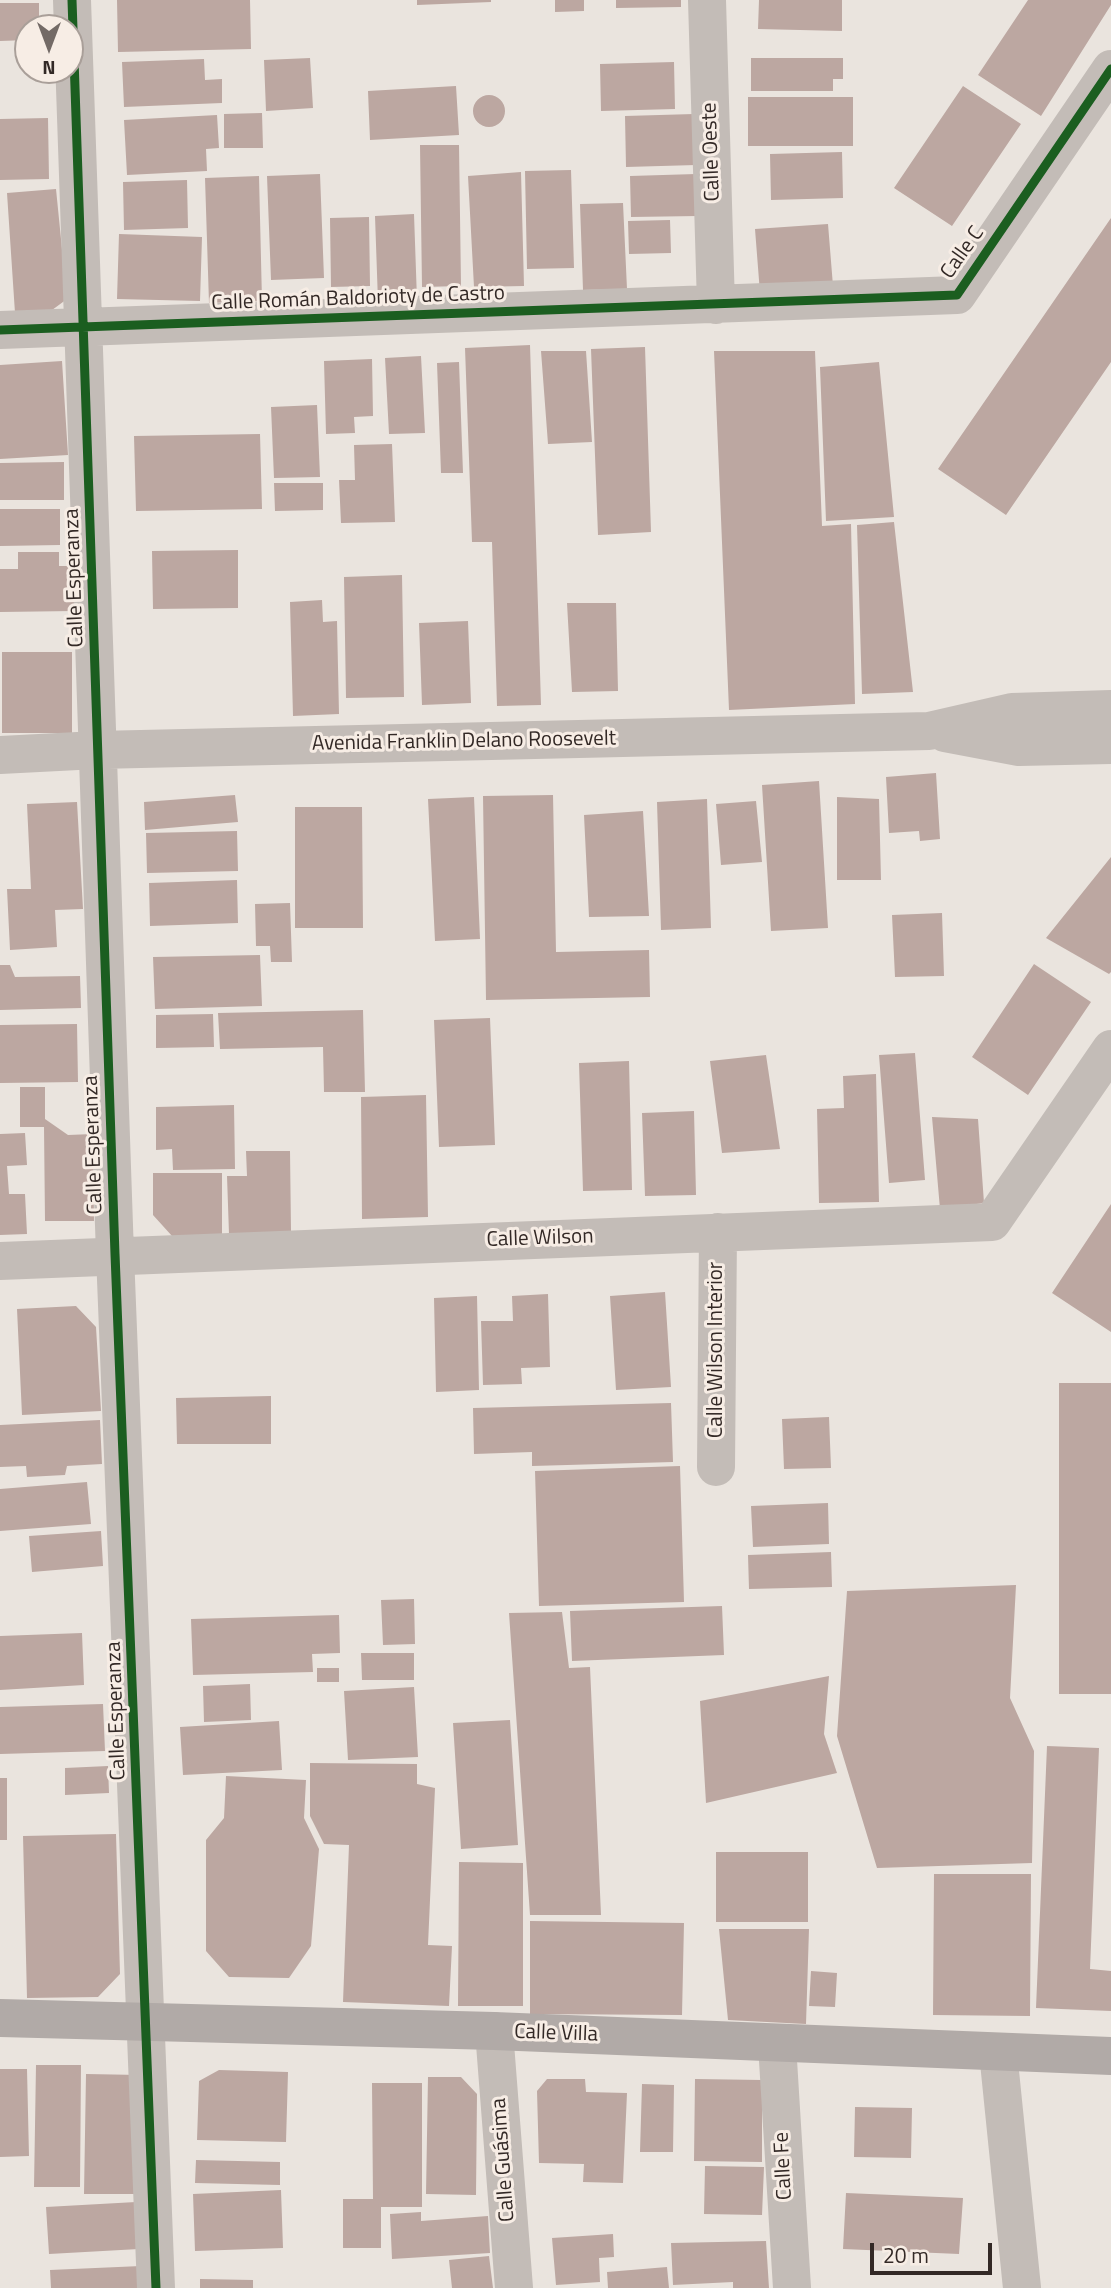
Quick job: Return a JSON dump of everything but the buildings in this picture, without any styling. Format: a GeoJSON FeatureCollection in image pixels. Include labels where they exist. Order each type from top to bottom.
{"type":"FeatureCollection","features":[{"type":"Feature","properties":{"kind":"main road","name":"Calle Villa"},"geometry":{"type":"LineString","coordinates":[[0,2018],[494,2032],[1111,2056]]}},
{"type":"Feature","properties":{"kind":"street","name":"Calle Esperanza"},"geometry":{"type":"LineString","coordinates":[[72,0],[115,1254],[148,2024],[156,2288]]}},
{"type":"Feature","properties":{"kind":"street","name":"Calle Oeste"},"geometry":{"type":"LineString","coordinates":[[707,0],[716,305]]}},
{"type":"Feature","properties":{"kind":"street","name":"Calle C"},"geometry":{"type":"LineString","coordinates":[[716,305],[957,295],[1111,69]]}},
{"type":"Feature","properties":{"kind":"street","name":"Calle Román Baldorioty de Castro"},"geometry":{"type":"LineString","coordinates":[[0,330],[716,305]]}},
{"type":"Feature","properties":{"kind":"street","name":"Avenida Franklin Delano Roosevelt"},"geometry":{"type":"LineString","coordinates":[[929,731],[1012,712],[1111,709]]}},
{"type":"Feature","properties":{"kind":"street","name":"Avenida Franklin Delano Roosevelt"},"geometry":{"type":"LineString","coordinates":[[0,755],[97,750],[929,731],[1019,747],[1111,745]]}},
{"type":"Feature","properties":{"kind":"street","name":"Calle Wilson"},"geometry":{"type":"LineString","coordinates":[[0,1261],[115,1254],[992,1222],[1111,1049]]}},
{"type":"Feature","properties":{"kind":"street","name":"Calle Wilson Interior"},"geometry":{"type":"LineString","coordinates":[[716,1467],[718,1232]]}},
{"type":"Feature","properties":{"kind":"street","name":"Calle Guásima"},"geometry":{"type":"LineString","coordinates":[[494,2032],[514,2288]]}},
{"type":"Feature","properties":{"kind":"street","name":"Calle Fe"},"geometry":{"type":"LineString","coordinates":[[777,2044],[792,2288]]}},
{"type":"Feature","properties":{"kind":"street"},"geometry":{"type":"LineString","coordinates":[[998,2052],[1022,2288]]}},
{"type":"Feature","properties":{"kind":"cycle path"},"geometry":{"type":"LineString","coordinates":[[72,0],[115,1254],[156,2288]]}},
{"type":"Feature","properties":{"kind":"cycle path"},"geometry":{"type":"LineString","coordinates":[[0,330],[957,295],[1111,69]]}}]}
